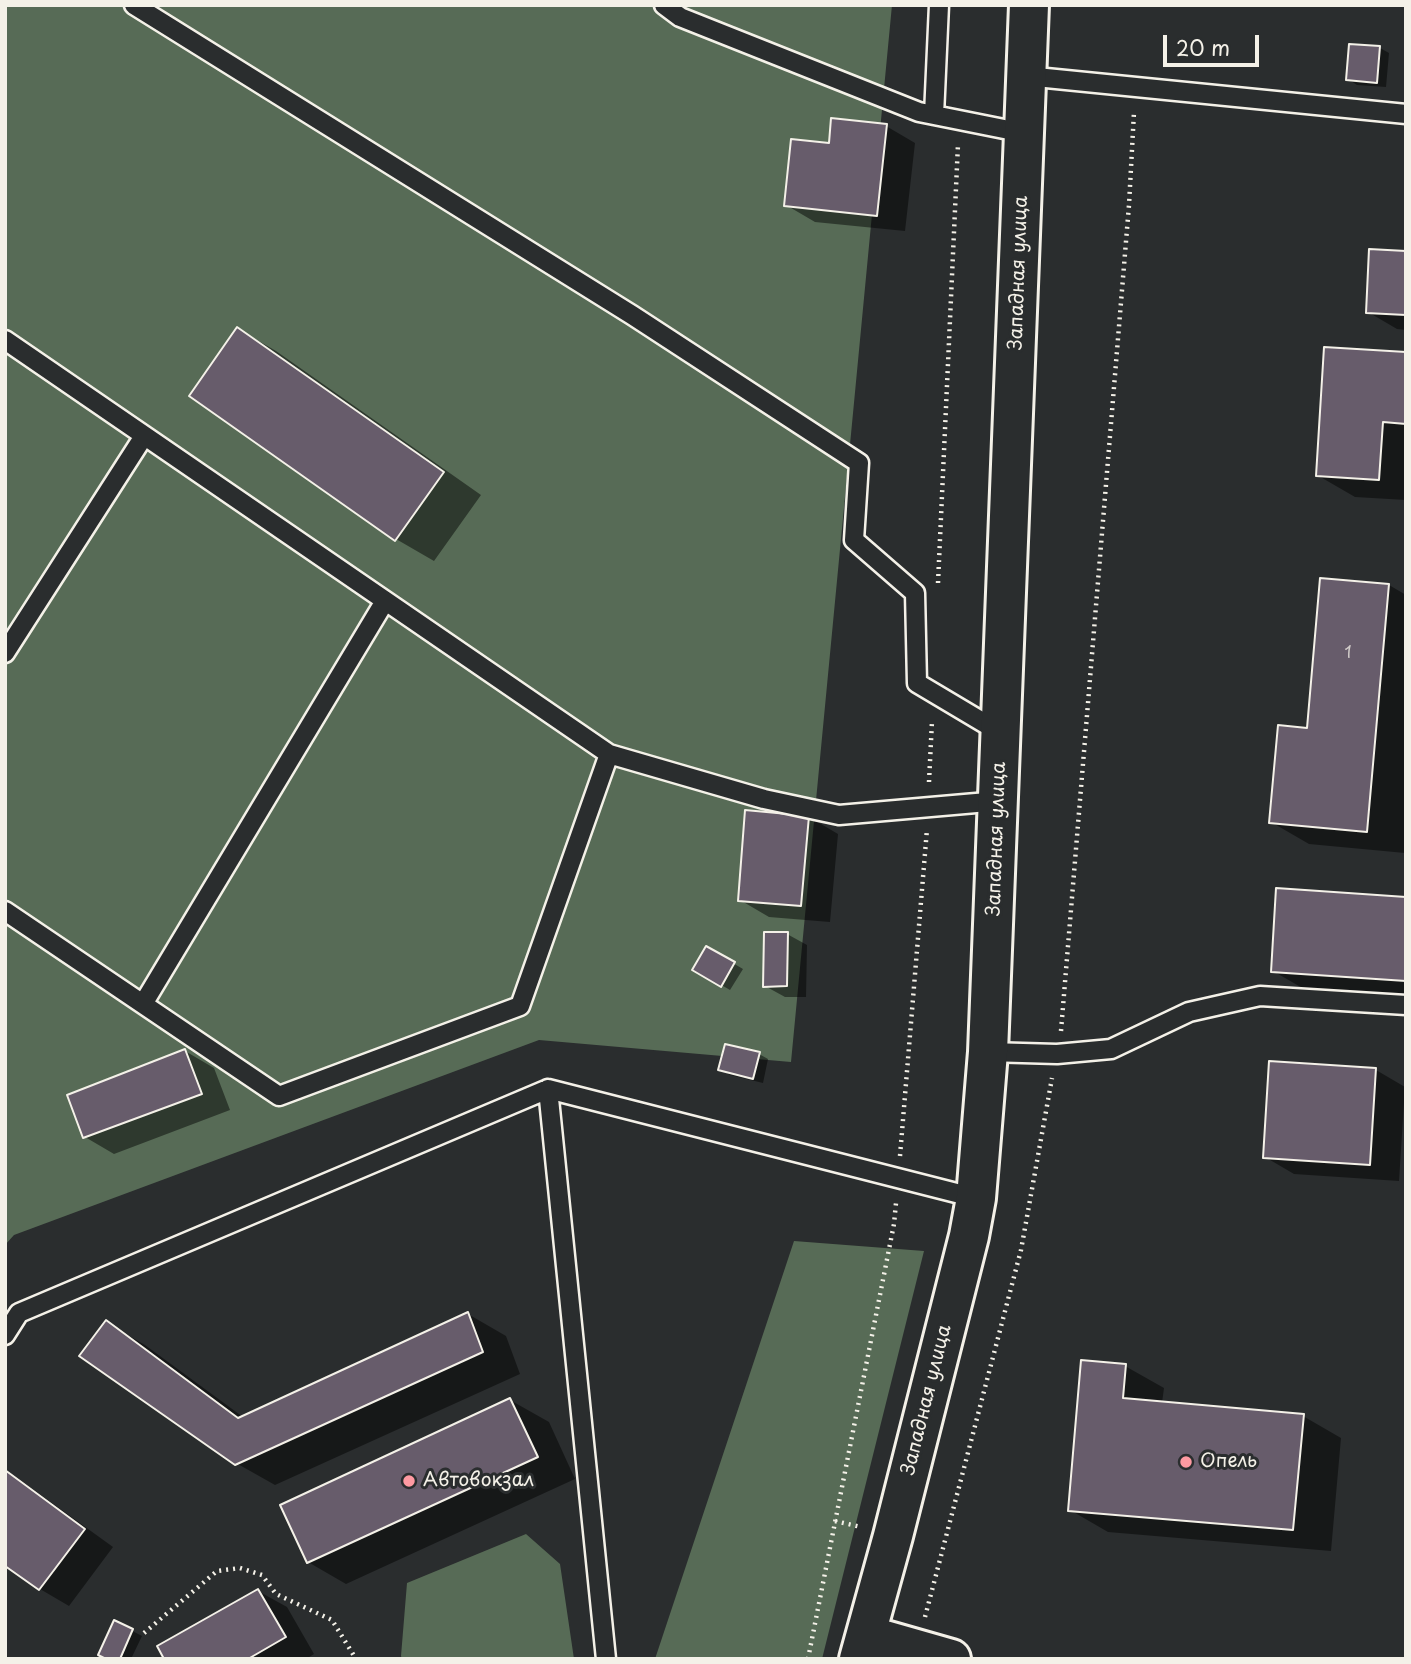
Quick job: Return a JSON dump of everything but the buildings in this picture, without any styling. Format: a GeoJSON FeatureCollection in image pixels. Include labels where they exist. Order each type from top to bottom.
{"type":"FeatureCollection","features":[{"type":"Feature","properties":{"kind":"main road","name":"Западная улица"},"geometry":{"type":"LineString","coordinates":[[863,1647],[976,1198],[988,1052],[1029,5]]}},
{"type":"Feature","properties":{"kind":"main road"},"geometry":{"type":"LineString","coordinates":[[863,1647],[934,1654]]}},
{"type":"Feature","properties":{"kind":"lane"},"geometry":{"type":"LineString","coordinates":[[134,5],[632,315],[859,463],[854,540],[915,593],[918,683],[1001,733]]}},
{"type":"Feature","properties":{"kind":"lane"},"geometry":{"type":"LineString","coordinates":[[664,5],[680,17],[919,112],[1024,133]]}},
{"type":"Feature","properties":{"kind":"lane"},"geometry":{"type":"LineString","coordinates":[[934,115],[939,5]]}},
{"type":"Feature","properties":{"kind":"lane"},"geometry":{"type":"LineString","coordinates":[[1026,76],[1406,114]]}},
{"type":"Feature","properties":{"kind":"lane"},"geometry":{"type":"LineString","coordinates":[[5,340],[609,754],[764,799],[839,815],[999,801]]}},
{"type":"Feature","properties":{"kind":"lane"},"geometry":{"type":"LineString","coordinates":[[5,653],[144,436]]}},
{"type":"Feature","properties":{"kind":"lane"},"geometry":{"type":"LineString","coordinates":[[143,1004],[385,601]]}},
{"type":"Feature","properties":{"kind":"lane"},"geometry":{"type":"LineString","coordinates":[[5,911],[279,1096],[520,1006],[609,754]]}},
{"type":"Feature","properties":{"kind":"lane"},"geometry":{"type":"LineString","coordinates":[[988,1052],[1057,1054],[1111,1049],[1189,1012],[1260,996],[1406,1005]]}},
{"type":"Feature","properties":{"kind":"lane"},"geometry":{"type":"LineString","coordinates":[[5,1335],[19,1313],[548,1089],[976,1198]]}},
{"type":"Feature","properties":{"kind":"lane"},"geometry":{"type":"LineString","coordinates":[[548,1089],[606,1659]]}},
{"type":"Feature","properties":{"kind":"path"},"geometry":{"type":"LineString","coordinates":[[934,1654],[942,1549],[1021,1251],[1063,1014],[1128,219],[1136,87]]}},
{"type":"Feature","properties":{"kind":"path"},"geometry":{"type":"LineString","coordinates":[[835,1521],[862,1527]]}},
{"type":"Feature","properties":{"kind":"path"},"geometry":{"type":"LineString","coordinates":[[931,1546],[942,1549]]}},
{"type":"Feature","properties":{"kind":"path"},"geometry":{"type":"LineString","coordinates":[[144,1633],[217,1571],[240,1568],[262,1575],[276,1594],[332,1620],[356,1659]]}},
{"type":"Feature","properties":{"kind":"green space"},"geometry":{"type":"Polygon","coordinates":[[[5,5],[892,5],[791,1062],[539,1040],[14,1235],[5,1245],[5,5]]]}},
{"type":"Feature","properties":{"kind":"green space"},"geometry":{"type":"Polygon","coordinates":[[[794,1241],[924,1251],[822,1659],[655,1659],[794,1241]]]}},
{"type":"Feature","properties":{"kind":"green space"},"geometry":{"type":"Polygon","coordinates":[[[526,1534],[560,1564],[574,1659],[402,1659],[407,1583],[526,1534]]]}},
{"type":"Feature","properties":{"kind":"place","name":"Опель"},"geometry":{"type":"Point","coordinates":[1186,1462]}},
{"type":"Feature","properties":{"kind":"place","name":"Автовокзал"},"geometry":{"type":"Point","coordinates":[409,1481]}}]}
